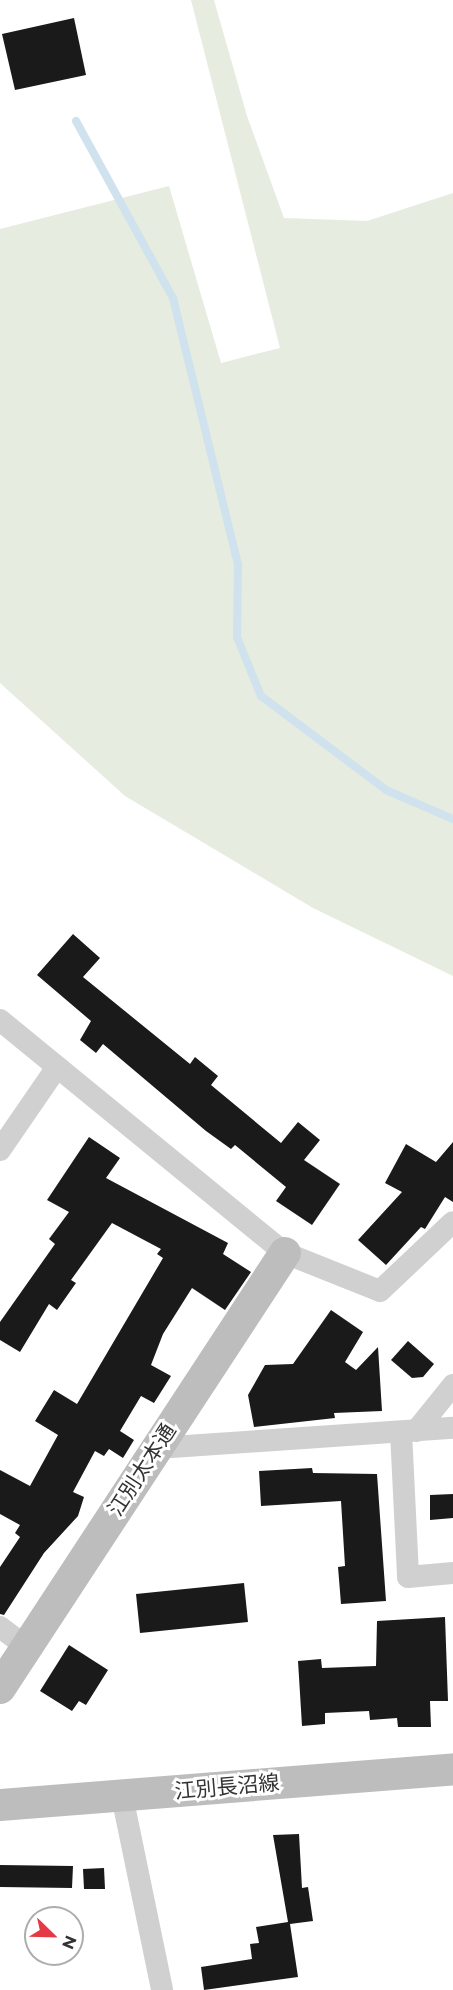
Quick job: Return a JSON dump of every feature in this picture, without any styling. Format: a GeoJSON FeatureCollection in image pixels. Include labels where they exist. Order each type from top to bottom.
{"type":"FeatureCollection","features":[{"type":"Feature","properties":{"kind":"street"},"geometry":{"type":"LineString","coordinates":[[0,1020],[285,1253],[380,1291],[453,1222]]}},
{"type":"Feature","properties":{"kind":"street"},"geometry":{"type":"LineString","coordinates":[[0,1150],[57,1067]]}},
{"type":"Feature","properties":{"kind":"street","name":"江別太本通"},"geometry":{"type":"LineString","coordinates":[[0,1688],[285,1253]]}},
{"type":"Feature","properties":{"kind":"street"},"geometry":{"type":"LineString","coordinates":[[453,1385],[409,1431],[408,1577],[453,1573]]}},
{"type":"Feature","properties":{"kind":"street"},"geometry":{"type":"LineString","coordinates":[[157,1448],[453,1428]]}},
{"type":"Feature","properties":{"kind":"street"},"geometry":{"type":"LineString","coordinates":[[0,1627],[27,1647]]}},
{"type":"Feature","properties":{"kind":"street","name":"江別長沼線"},"geometry":{"type":"LineString","coordinates":[[0,1805],[453,1769]]}},
{"type":"Feature","properties":{"kind":"street"},"geometry":{"type":"LineString","coordinates":[[122,1796],[162,1990]]}},
{"type":"Feature","properties":{"kind":"shaded area"},"geometry":{"type":"Polygon","coordinates":[[[191,0],[214,0],[247,116],[284,218],[367,221],[453,193],[453,976],[313,908],[125,796],[0,683],[0,229],[169,186],[221,363],[280,348],[191,0]]]}},
{"type":"Feature","properties":{"kind":"building"},"geometry":{"type":"Polygon","coordinates":[[[74,18],[86,75],[15,90],[2,34],[74,18]]]}},
{"type":"Feature","properties":{"kind":"building"},"geometry":{"type":"Polygon","coordinates":[[[73,934],[100,958],[83,977],[190,1064],[195,1057],[218,1076],[211,1085],[281,1143],[298,1122],[320,1140],[304,1160],[340,1184],[312,1225],[276,1201],[286,1187],[235,1145],[231,1149],[206,1131],[103,1044],[96,1053],[80,1040],[91,1021],[37,975],[73,934]]]}},
{"type":"Feature","properties":{"kind":"building"},"geometry":{"type":"Polygon","coordinates":[[[89,1137],[120,1158],[106,1178],[228,1243],[223,1254],[251,1272],[225,1310],[192,1288],[163,1334],[151,1365],[171,1376],[154,1403],[141,1396],[120,1431],[134,1440],[123,1458],[109,1449],[104,1456],[95,1451],[73,1492],[84,1497],[78,1516],[44,1553],[4,1615],[0,1614],[0,1567],[20,1537],[15,1533],[20,1525],[0,1514],[0,1470],[30,1486],[58,1435],[35,1421],[54,1390],[77,1404],[163,1258],[157,1254],[161,1249],[112,1223],[71,1280],[76,1283],[57,1310],[49,1304],[20,1352],[0,1340],[0,1322],[55,1244],[49,1239],[69,1212],[47,1200],[89,1137]]]}},
{"type":"Feature","properties":{"kind":"building"},"geometry":{"type":"Polygon","coordinates":[[[453,1142],[453,1202],[445,1197],[425,1229],[421,1227],[386,1265],[358,1240],[402,1192],[385,1183],[406,1144],[436,1162],[453,1142]]]}},
{"type":"Feature","properties":{"kind":"building"},"geometry":{"type":"Polygon","coordinates":[[[331,1310],[363,1332],[345,1362],[356,1370],[378,1347],[382,1411],[334,1413],[335,1418],[254,1427],[248,1395],[265,1365],[293,1364],[331,1310]]]}},
{"type":"Feature","properties":{"kind":"building"},"geometry":{"type":"Polygon","coordinates":[[[408,1341],[434,1364],[423,1377],[412,1378],[391,1360],[408,1341]]]}},
{"type":"Feature","properties":{"kind":"building"},"geometry":{"type":"Polygon","coordinates":[[[312,1468],[313,1473],[377,1474],[386,1601],[341,1604],[338,1567],[345,1566],[341,1501],[261,1506],[259,1471],[312,1468]]]}},
{"type":"Feature","properties":{"kind":"building"},"geometry":{"type":"Polygon","coordinates":[[[453,1494],[453,1518],[430,1520],[430,1495],[453,1494]]]}},
{"type":"Feature","properties":{"kind":"building"},"geometry":{"type":"Polygon","coordinates":[[[244,1583],[248,1622],[140,1633],[136,1594],[244,1583]]]}},
{"type":"Feature","properties":{"kind":"building"},"geometry":{"type":"Polygon","coordinates":[[[445,1617],[448,1701],[430,1701],[431,1727],[398,1727],[397,1718],[370,1720],[369,1711],[325,1713],[325,1724],[302,1726],[298,1661],[321,1659],[322,1668],[376,1666],[377,1621],[445,1617]]]}},
{"type":"Feature","properties":{"kind":"building"},"geometry":{"type":"Polygon","coordinates":[[[69,1645],[108,1670],[86,1705],[79,1701],[72,1711],[40,1691],[69,1645]]]}},
{"type":"Feature","properties":{"kind":"building"},"geometry":{"type":"Polygon","coordinates":[[[299,1834],[302,1888],[308,1887],[313,1921],[290,1924],[298,1977],[204,1990],[201,1967],[252,1959],[250,1944],[259,1943],[256,1927],[288,1922],[273,1835],[299,1834]]]}},
{"type":"Feature","properties":{"kind":"building"},"geometry":{"type":"Polygon","coordinates":[[[0,1865],[73,1866],[72,1888],[0,1887],[0,1865]]]}},
{"type":"Feature","properties":{"kind":"building"},"geometry":{"type":"Polygon","coordinates":[[[104,1868],[105,1889],[84,1889],[83,1869],[104,1868]]]}},
{"type":"Feature","properties":{"kind":"waterway"},"geometry":{"type":"LineString","coordinates":[[76,121],[173,298],[238,564],[237,637],[261,696],[386,790],[453,819]]}}]}
